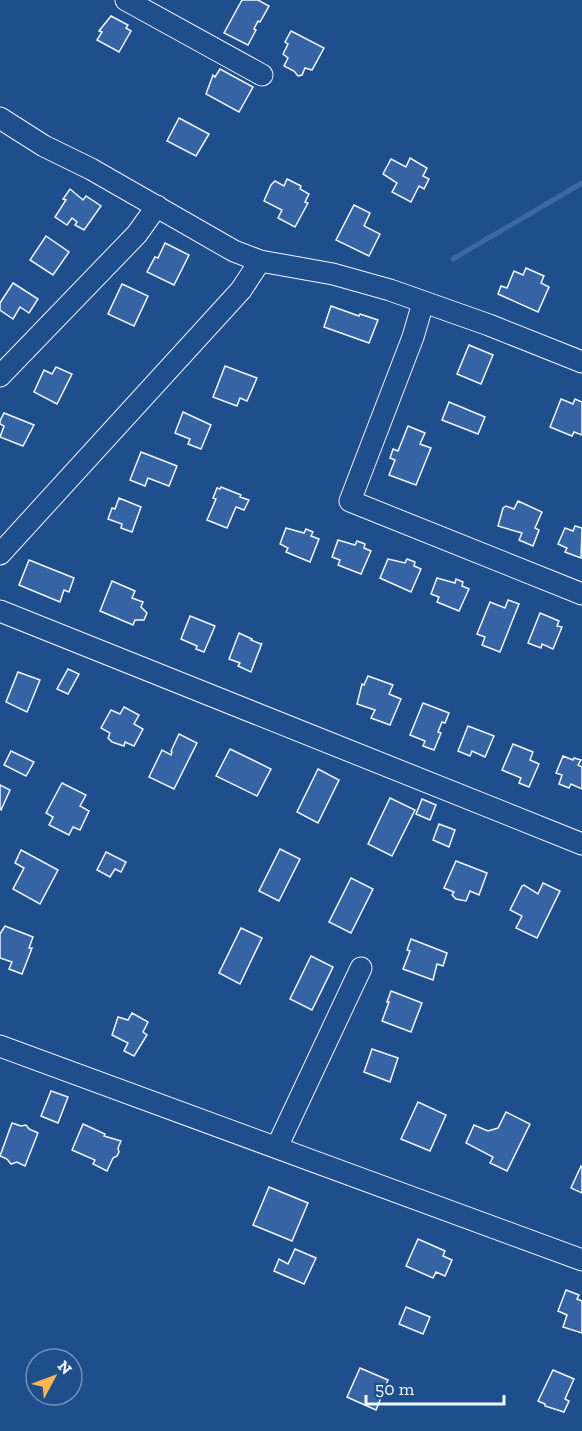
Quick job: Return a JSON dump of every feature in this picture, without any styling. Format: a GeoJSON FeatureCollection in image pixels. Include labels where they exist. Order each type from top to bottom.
{"type":"FeatureCollection","features":[{"type":"Feature","properties":{"kind":"street"},"geometry":{"type":"LineString","coordinates":[[126,0],[262,75]]}},
{"type":"Feature","properties":{"kind":"street"},"geometry":{"type":"LineString","coordinates":[[0,118],[44,146],[91,169],[234,252],[260,261],[333,274],[390,290],[489,325],[582,362]]}},
{"type":"Feature","properties":{"kind":"street"},"geometry":{"type":"LineString","coordinates":[[0,376],[137,234],[157,206]]}},
{"type":"Feature","properties":{"kind":"street"},"geometry":{"type":"LineString","coordinates":[[0,554],[241,290],[260,261]]}},
{"type":"Feature","properties":{"kind":"street"},"geometry":{"type":"LineString","coordinates":[[423,303],[413,337],[350,501],[582,594]]}},
{"type":"Feature","properties":{"kind":"street"},"geometry":{"type":"LineString","coordinates":[[0,611],[582,844]]}},
{"type":"Feature","properties":{"kind":"street"},"geometry":{"type":"LineString","coordinates":[[277,1147],[361,968]]}},
{"type":"Feature","properties":{"kind":"street"},"geometry":{"type":"LineString","coordinates":[[0,1046],[582,1260]]}},
{"type":"Feature","properties":{"kind":"building"},"geometry":{"type":"Polygon","coordinates":[[[242,0],[258,0],[269,6],[260,22],[258,21],[248,45],[224,33],[242,0]]]}},
{"type":"Feature","properties":{"kind":"building"},"geometry":{"type":"Polygon","coordinates":[[[111,16],[128,25],[126,28],[131,31],[119,52],[97,40],[102,32],[99,31],[111,16]]]}},
{"type":"Feature","properties":{"kind":"building"},"geometry":{"type":"Polygon","coordinates":[[[291,31],[324,48],[312,70],[305,68],[302,75],[298,76],[284,66],[288,58],[283,54],[288,44],[285,42],[291,31]]]}},
{"type":"Feature","properties":{"kind":"building"},"geometry":{"type":"Polygon","coordinates":[[[220,69],[253,87],[239,112],[206,94],[213,75],[215,77],[220,69]]]}},
{"type":"Feature","properties":{"kind":"building"},"geometry":{"type":"Polygon","coordinates":[[[179,118],[209,134],[196,156],[167,141],[179,118]]]}},
{"type":"Feature","properties":{"kind":"building"},"geometry":{"type":"Polygon","coordinates":[[[410,158],[427,168],[423,176],[429,179],[424,189],[419,186],[411,202],[392,192],[397,183],[383,174],[391,159],[406,167],[410,158]]]}},
{"type":"Feature","properties":{"kind":"building"},"geometry":{"type":"Polygon","coordinates":[[[287,179],[301,186],[300,189],[309,194],[305,202],[308,203],[295,227],[278,218],[282,210],[264,201],[275,181],[284,186],[287,179]]]}},
{"type":"Feature","properties":{"kind":"building"},"geometry":{"type":"Polygon","coordinates":[[[70,189],[83,200],[86,196],[101,206],[84,230],[75,225],[77,222],[72,218],[67,225],[55,217],[70,189]]]}},
{"type":"Feature","properties":{"kind":"building"},"geometry":{"type":"Polygon","coordinates":[[[354,205],[370,213],[364,226],[380,234],[369,256],[336,240],[354,205]]]}},
{"type":"Feature","properties":{"kind":"building"},"geometry":{"type":"Polygon","coordinates":[[[46,236],[69,252],[53,275],[30,260],[46,236]]]}},
{"type":"Feature","properties":{"kind":"building"},"geometry":{"type":"Polygon","coordinates":[[[165,243],[189,255],[174,285],[147,272],[155,257],[158,258],[165,243]]]}},
{"type":"Feature","properties":{"kind":"building"},"geometry":{"type":"Polygon","coordinates":[[[526,268],[544,276],[541,283],[549,287],[538,312],[498,294],[501,286],[507,288],[514,271],[523,275],[526,268]]]}},
{"type":"Feature","properties":{"kind":"building"},"geometry":{"type":"Polygon","coordinates":[[[13,283],[38,299],[29,313],[20,307],[13,319],[0,310],[0,303],[13,283]]]}},
{"type":"Feature","properties":{"kind":"building"},"geometry":{"type":"Polygon","coordinates":[[[122,284],[148,296],[134,326],[108,314],[122,284]]]}},
{"type":"Feature","properties":{"kind":"building"},"geometry":{"type":"Polygon","coordinates":[[[331,306],[378,320],[369,343],[324,327],[331,306]]]}},
{"type":"Feature","properties":{"kind":"building"},"geometry":{"type":"Polygon","coordinates":[[[469,345],[493,355],[481,384],[457,374],[469,345]]]}},
{"type":"Feature","properties":{"kind":"building"},"geometry":{"type":"Polygon","coordinates":[[[225,366],[257,378],[247,401],[240,398],[237,406],[213,397],[225,366]]]}},
{"type":"Feature","properties":{"kind":"building"},"geometry":{"type":"Polygon","coordinates":[[[56,367],[72,374],[57,404],[34,392],[44,370],[52,374],[56,367]]]}},
{"type":"Feature","properties":{"kind":"building"},"geometry":{"type":"Polygon","coordinates":[[[561,399],[573,404],[575,399],[582,402],[582,435],[574,432],[572,436],[550,427],[561,399]]]}},
{"type":"Feature","properties":{"kind":"building"},"geometry":{"type":"Polygon","coordinates":[[[449,402],[485,417],[478,434],[442,420],[449,402]]]}},
{"type":"Feature","properties":{"kind":"building"},"geometry":{"type":"Polygon","coordinates":[[[183,412],[211,425],[201,449],[188,444],[190,439],[175,433],[183,412]]]}},
{"type":"Feature","properties":{"kind":"building"},"geometry":{"type":"Polygon","coordinates":[[[4,413],[34,425],[23,446],[0,437],[4,426],[0,424],[0,421],[4,413]]]}},
{"type":"Feature","properties":{"kind":"building"},"geometry":{"type":"Polygon","coordinates":[[[408,426],[425,433],[420,444],[431,448],[416,485],[389,475],[395,460],[390,458],[393,449],[398,451],[408,426]]]}},
{"type":"Feature","properties":{"kind":"building"},"geometry":{"type":"Polygon","coordinates":[[[141,452],[177,466],[169,486],[148,478],[145,486],[130,480],[141,452]]]}},
{"type":"Feature","properties":{"kind":"building"},"geometry":{"type":"Polygon","coordinates":[[[221,487],[249,500],[244,510],[236,507],[227,528],[207,520],[216,499],[213,498],[217,488],[221,487]]]}},
{"type":"Feature","properties":{"kind":"building"},"geometry":{"type":"Polygon","coordinates":[[[119,498],[141,507],[132,532],[121,528],[122,524],[108,519],[119,498]]]}},
{"type":"Feature","properties":{"kind":"building"},"geometry":{"type":"Polygon","coordinates":[[[518,501],[542,512],[535,528],[539,530],[533,546],[519,540],[522,533],[498,526],[503,508],[506,506],[514,509],[518,501]]]}},
{"type":"Feature","properties":{"kind":"building"},"geometry":{"type":"Polygon","coordinates":[[[575,526],[582,528],[581,558],[565,552],[567,548],[558,544],[565,528],[573,531],[575,526]]]}},
{"type":"Feature","properties":{"kind":"building"},"geometry":{"type":"Polygon","coordinates":[[[286,528],[304,533],[306,529],[313,532],[311,536],[319,539],[310,562],[286,552],[288,548],[280,544],[286,528]]]}},
{"type":"Feature","properties":{"kind":"building"},"geometry":{"type":"Polygon","coordinates":[[[338,540],[355,545],[357,541],[365,544],[364,548],[371,551],[361,574],[338,565],[340,560],[332,557],[338,540]]]}},
{"type":"Feature","properties":{"kind":"building"},"geometry":{"type":"Polygon","coordinates":[[[388,559],[405,563],[407,559],[415,562],[414,566],[421,569],[411,592],[380,578],[388,559]]]}},
{"type":"Feature","properties":{"kind":"building"},"geometry":{"type":"Polygon","coordinates":[[[29,560],[74,578],[69,592],[64,590],[60,602],[19,585],[29,560]]]}},
{"type":"Feature","properties":{"kind":"building"},"geometry":{"type":"Polygon","coordinates":[[[437,578],[455,583],[456,579],[463,582],[462,586],[469,589],[459,611],[437,602],[439,597],[431,594],[437,578]]]}},
{"type":"Feature","properties":{"kind":"building"},"geometry":{"type":"Polygon","coordinates":[[[112,581],[135,591],[132,598],[143,602],[141,607],[147,613],[144,620],[135,620],[133,625],[100,611],[112,581]]]}},
{"type":"Feature","properties":{"kind":"building"},"geometry":{"type":"Polygon","coordinates":[[[508,600],[519,604],[500,652],[482,645],[485,637],[477,634],[490,602],[505,608],[508,600]]]}},
{"type":"Feature","properties":{"kind":"building"},"geometry":{"type":"Polygon","coordinates":[[[540,613],[559,621],[557,626],[562,627],[553,649],[542,644],[541,648],[528,643],[540,613]]]}},
{"type":"Feature","properties":{"kind":"building"},"geometry":{"type":"Polygon","coordinates":[[[190,616],[215,626],[204,652],[181,639],[190,616]]]}},
{"type":"Feature","properties":{"kind":"building"},"geometry":{"type":"Polygon","coordinates":[[[239,633],[262,643],[251,672],[238,666],[240,663],[229,659],[239,633]]]}},
{"type":"Feature","properties":{"kind":"building"},"geometry":{"type":"Polygon","coordinates":[[[68,669],[79,674],[68,694],[57,689],[68,669]]]}},
{"type":"Feature","properties":{"kind":"building"},"geometry":{"type":"Polygon","coordinates":[[[18,672],[40,680],[27,712],[6,702],[18,672]]]}},
{"type":"Feature","properties":{"kind":"building"},"geometry":{"type":"Polygon","coordinates":[[[368,676],[393,685],[389,694],[401,699],[390,725],[371,718],[375,710],[357,704],[362,684],[364,685],[368,676]]]}},
{"type":"Feature","properties":{"kind":"building"},"geometry":{"type":"Polygon","coordinates":[[[423,703],[449,713],[445,723],[442,722],[438,732],[441,733],[434,750],[423,746],[425,741],[410,735],[423,703]]]}},
{"type":"Feature","properties":{"kind":"building"},"geometry":{"type":"Polygon","coordinates":[[[124,707],[139,715],[134,724],[143,729],[134,746],[125,742],[124,746],[112,742],[108,738],[110,733],[101,728],[111,710],[120,714],[124,707]]]}},
{"type":"Feature","properties":{"kind":"building"},"geometry":{"type":"Polygon","coordinates":[[[468,726],[494,736],[485,757],[472,751],[470,756],[458,751],[468,726]]]}},
{"type":"Feature","properties":{"kind":"building"},"geometry":{"type":"Polygon","coordinates":[[[179,734],[197,743],[174,789],[149,777],[162,750],[171,755],[179,734]]]}},
{"type":"Feature","properties":{"kind":"building"},"geometry":{"type":"Polygon","coordinates":[[[513,744],[533,752],[530,760],[539,764],[529,787],[519,783],[521,778],[502,770],[513,744]]]}},
{"type":"Feature","properties":{"kind":"building"},"geometry":{"type":"Polygon","coordinates":[[[230,749],[271,769],[257,796],[216,776],[230,749]]]}},
{"type":"Feature","properties":{"kind":"building"},"geometry":{"type":"Polygon","coordinates":[[[11,751],[34,762],[26,776],[4,765],[11,751]]]}},
{"type":"Feature","properties":{"kind":"building"},"geometry":{"type":"Polygon","coordinates":[[[563,756],[581,760],[578,765],[582,767],[582,789],[571,784],[569,788],[559,784],[562,775],[556,773],[563,756]]]}},
{"type":"Feature","properties":{"kind":"building"},"geometry":{"type":"Polygon","coordinates":[[[318,769],[339,780],[318,823],[297,812],[318,769]]]}},
{"type":"Feature","properties":{"kind":"building"},"geometry":{"type":"Polygon","coordinates":[[[62,783],[86,795],[80,806],[89,811],[80,830],[73,827],[69,835],[49,825],[53,817],[46,813],[62,783]]]}},
{"type":"Feature","properties":{"kind":"building"},"geometry":{"type":"Polygon","coordinates":[[[0,785],[10,790],[1,810],[0,809],[0,785]]]}},
{"type":"Feature","properties":{"kind":"building"},"geometry":{"type":"Polygon","coordinates":[[[390,798],[415,810],[392,856],[368,844],[390,798]]]}},
{"type":"Feature","properties":{"kind":"building"},"geometry":{"type":"Polygon","coordinates":[[[422,799],[436,805],[430,820],[416,814],[422,799]]]}},
{"type":"Feature","properties":{"kind":"building"},"geometry":{"type":"Polygon","coordinates":[[[439,824],[455,830],[449,847],[433,840],[439,824]]]}},
{"type":"Feature","properties":{"kind":"building"},"geometry":{"type":"Polygon","coordinates":[[[280,849],[300,859],[279,901],[259,891],[280,849]]]}},
{"type":"Feature","properties":{"kind":"building"},"geometry":{"type":"Polygon","coordinates":[[[21,850],[58,870],[40,904],[13,889],[24,868],[15,863],[21,850]]]}},
{"type":"Feature","properties":{"kind":"building"},"geometry":{"type":"Polygon","coordinates":[[[106,852],[126,862],[121,872],[115,869],[110,877],[97,870],[106,852]]]}},
{"type":"Feature","properties":{"kind":"building"},"geometry":{"type":"Polygon","coordinates":[[[456,861],[487,873],[479,895],[470,891],[466,901],[456,899],[452,895],[454,892],[444,888],[456,861]]]}},
{"type":"Feature","properties":{"kind":"building"},"geometry":{"type":"Polygon","coordinates":[[[351,878],[373,889],[351,933],[329,922],[351,878]]]}},
{"type":"Feature","properties":{"kind":"building"},"geometry":{"type":"Polygon","coordinates":[[[543,883],[560,891],[537,938],[516,928],[522,916],[510,910],[522,886],[538,894],[543,883]]]}},
{"type":"Feature","properties":{"kind":"building"},"geometry":{"type":"Polygon","coordinates":[[[5,926],[33,937],[29,948],[32,948],[22,974],[9,969],[12,962],[0,958],[0,934],[5,926]]]}},
{"type":"Feature","properties":{"kind":"building"},"geometry":{"type":"Polygon","coordinates":[[[241,928],[262,938],[240,984],[219,973],[241,928]]]}},
{"type":"Feature","properties":{"kind":"building"},"geometry":{"type":"Polygon","coordinates":[[[411,939],[447,953],[443,966],[437,964],[433,980],[403,969],[410,951],[407,950],[411,939]]]}},
{"type":"Feature","properties":{"kind":"building"},"geometry":{"type":"Polygon","coordinates":[[[311,956],[333,967],[312,1010],[290,999],[311,956]]]}},
{"type":"Feature","properties":{"kind":"building"},"geometry":{"type":"Polygon","coordinates":[[[391,991],[422,1003],[411,1032],[382,1021],[391,991]]]}},
{"type":"Feature","properties":{"kind":"building"},"geometry":{"type":"Polygon","coordinates":[[[132,1013],[148,1022],[143,1032],[147,1035],[134,1056],[124,1051],[128,1043],[112,1035],[118,1017],[128,1020],[132,1013]]]}},
{"type":"Feature","properties":{"kind":"building"},"geometry":{"type":"Polygon","coordinates":[[[372,1049],[398,1058],[390,1082],[364,1072],[372,1049]]]}},
{"type":"Feature","properties":{"kind":"building"},"geometry":{"type":"Polygon","coordinates":[[[51,1091],[68,1097],[58,1123],[41,1116],[51,1091]]]}},
{"type":"Feature","properties":{"kind":"building"},"geometry":{"type":"Polygon","coordinates":[[[418,1102],[446,1115],[430,1151],[401,1139],[418,1102]]]}},
{"type":"Feature","properties":{"kind":"building"},"geometry":{"type":"Polygon","coordinates":[[[506,1112],[530,1124],[507,1171],[490,1163],[493,1157],[466,1143],[474,1125],[488,1131],[498,1128],[506,1112]]]}},
{"type":"Feature","properties":{"kind":"building"},"geometry":{"type":"Polygon","coordinates":[[[12,1123],[26,1125],[38,1133],[25,1166],[17,1162],[11,1164],[0,1156],[12,1123]]]}},
{"type":"Feature","properties":{"kind":"building"},"geometry":{"type":"Polygon","coordinates":[[[83,1124],[105,1134],[104,1136],[121,1141],[119,1152],[113,1158],[107,1171],[93,1164],[95,1160],[72,1150],[83,1124]]]}},
{"type":"Feature","properties":{"kind":"building"},"geometry":{"type":"Polygon","coordinates":[[[582,1167],[582,1193],[571,1188],[582,1167]]]}},
{"type":"Feature","properties":{"kind":"building"},"geometry":{"type":"Polygon","coordinates":[[[269,1187],[308,1203],[292,1241],[253,1225],[269,1187]]]}},
{"type":"Feature","properties":{"kind":"building"},"geometry":{"type":"Polygon","coordinates":[[[418,1239],[445,1251],[443,1256],[452,1260],[445,1276],[436,1272],[433,1278],[406,1266],[418,1239]]]}},
{"type":"Feature","properties":{"kind":"building"},"geometry":{"type":"Polygon","coordinates":[[[295,1249],[316,1258],[304,1284],[274,1271],[279,1259],[288,1264],[295,1249]]]}},
{"type":"Feature","properties":{"kind":"building"},"geometry":{"type":"Polygon","coordinates":[[[566,1290],[579,1295],[577,1299],[582,1301],[582,1333],[563,1327],[567,1315],[558,1311],[566,1290]]]}},
{"type":"Feature","properties":{"kind":"building"},"geometry":{"type":"Polygon","coordinates":[[[406,1307],[430,1317],[423,1334],[399,1324],[406,1307]]]}},
{"type":"Feature","properties":{"kind":"building"},"geometry":{"type":"Polygon","coordinates":[[[360,1368],[388,1380],[376,1410],[347,1397],[360,1368]]]}},
{"type":"Feature","properties":{"kind":"building"},"geometry":{"type":"Polygon","coordinates":[[[553,1370],[574,1379],[565,1399],[569,1401],[564,1412],[545,1406],[538,1401],[553,1370]]]}},
{"type":"Feature","properties":{"kind":"waterway"},"geometry":{"type":"LineString","coordinates":[[453,259],[582,183]]}}]}
